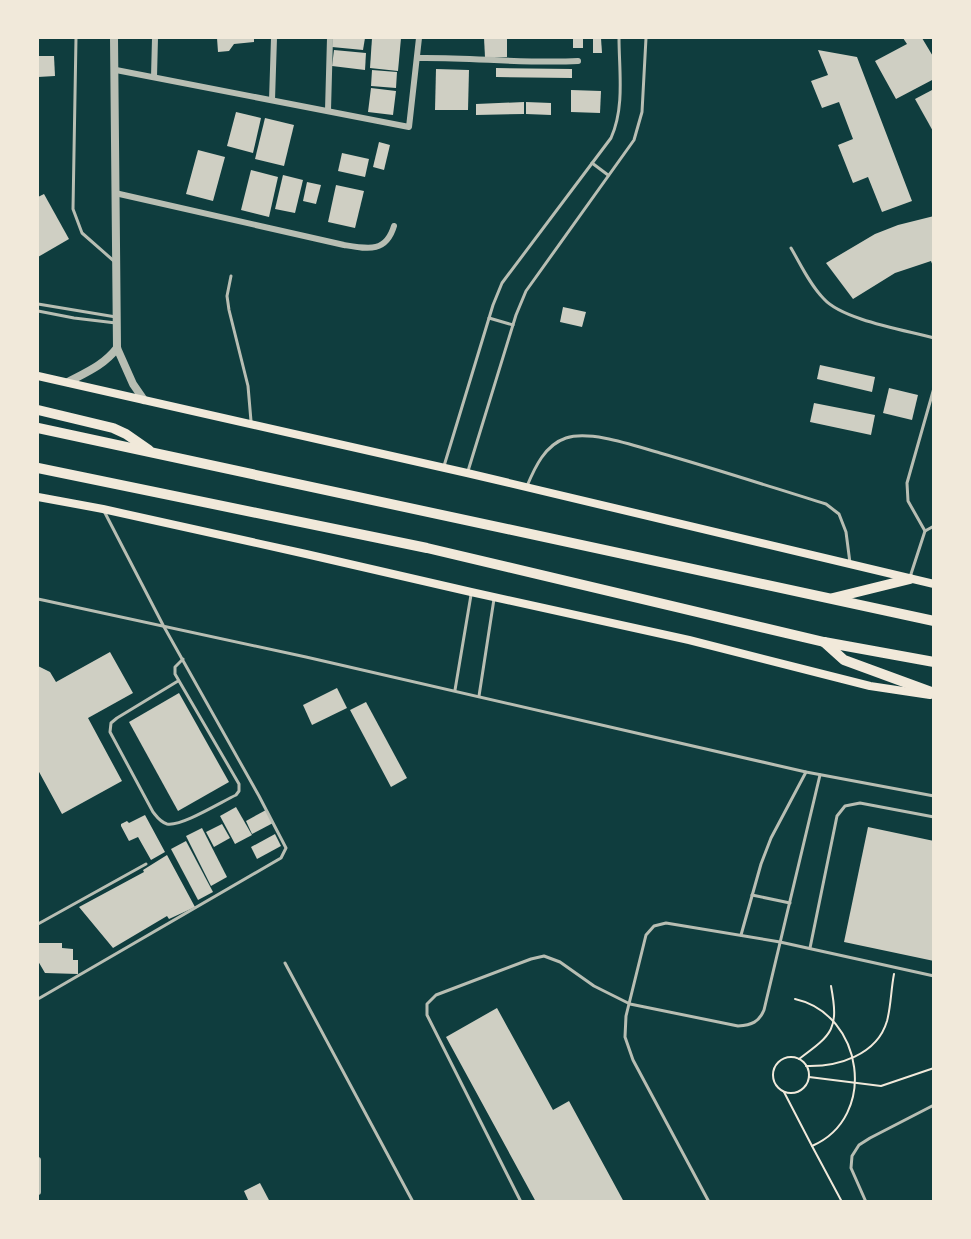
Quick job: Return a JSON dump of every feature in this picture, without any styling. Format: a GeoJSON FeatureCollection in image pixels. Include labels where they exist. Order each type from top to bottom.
{"type":"FeatureCollection","features":[{"type":"Feature","properties":{"kind":"highway"},"geometry":{"type":"LineString","coordinates":[[38,410],[113,428],[126,434],[153,453]]}},
{"type":"Feature","properties":{"kind":"highway"},"geometry":{"type":"LineString","coordinates":[[38,428],[933,621]]}},
{"type":"Feature","properties":{"kind":"highway"},"geometry":{"type":"LineString","coordinates":[[38,468],[428,548],[824,642],[933,662]]}},
{"type":"Feature","properties":{"kind":"highway"},"geometry":{"type":"LineString","coordinates":[[829,598],[910,579]]}},
{"type":"Feature","properties":{"kind":"highway"},"geometry":{"type":"LineString","coordinates":[[824,642],[844,660],[933,694]]}},
{"type":"Feature","properties":{"kind":"main road"},"geometry":{"type":"LineString","coordinates":[[38,376],[467,473],[933,584]]}},
{"type":"Feature","properties":{"kind":"main road"},"geometry":{"type":"LineString","coordinates":[[38,497],[306,554],[689,640],[870,686],[933,694]]}},
{"type":"Feature","properties":{"kind":"street"},"geometry":{"type":"LineString","coordinates":[[114,38],[117,348],[133,384],[144,400]]}},
{"type":"Feature","properties":{"kind":"street"},"geometry":{"type":"LineString","coordinates":[[154,77],[155,38]]}},
{"type":"Feature","properties":{"kind":"street"},"geometry":{"type":"LineString","coordinates":[[272,100],[274,38]]}},
{"type":"Feature","properties":{"kind":"street"},"geometry":{"type":"LineString","coordinates":[[328,111],[330,38]]}},
{"type":"Feature","properties":{"kind":"street"},"geometry":{"type":"LineString","coordinates":[[116,70],[409,127],[418,38]]}},
{"type":"Feature","properties":{"kind":"street"},"geometry":{"type":"LineString","coordinates":[[417,58],[497,59],[533,63],[578,61]]}},
{"type":"Feature","properties":{"kind":"street"},"geometry":{"type":"LineString","coordinates":[[115,193],[369,249],[381,245],[390,238],[394,226]]}},
{"type":"Feature","properties":{"kind":"street"},"geometry":{"type":"LineString","coordinates":[[68,382],[98,366],[117,348]]}},
{"type":"Feature","properties":{"kind":"street"},"geometry":{"type":"LineString","coordinates":[[38,1160],[38,1192]]}},
{"type":"Feature","properties":{"kind":"lane"},"geometry":{"type":"LineString","coordinates":[[76,38],[73,209],[82,233],[116,262]]}},
{"type":"Feature","properties":{"kind":"lane"},"geometry":{"type":"LineString","coordinates":[[443,468],[502,283],[611,138],[618,124],[619,38]]}},
{"type":"Feature","properties":{"kind":"lane"},"geometry":{"type":"LineString","coordinates":[[467,473],[513,325],[526,291],[634,140],[642,112],[646,38]]}},
{"type":"Feature","properties":{"kind":"lane"},"geometry":{"type":"LineString","coordinates":[[592,163],[608,175]]}},
{"type":"Feature","properties":{"kind":"lane"},"geometry":{"type":"LineString","coordinates":[[791,248],[824,300],[842,313],[933,338]]}},
{"type":"Feature","properties":{"kind":"lane"},"geometry":{"type":"LineString","coordinates":[[231,276],[227,296],[248,386],[251,425]]}},
{"type":"Feature","properties":{"kind":"lane"},"geometry":{"type":"LineString","coordinates":[[38,304],[116,320]]}},
{"type":"Feature","properties":{"kind":"lane"},"geometry":{"type":"LineString","coordinates":[[38,311],[74,318],[116,320]]}},
{"type":"Feature","properties":{"kind":"lane"},"geometry":{"type":"LineString","coordinates":[[489,318],[513,325]]}},
{"type":"Feature","properties":{"kind":"lane"},"geometry":{"type":"LineString","coordinates":[[925,531],[908,501],[907,483],[914,452],[933,396],[933,388]]}},
{"type":"Feature","properties":{"kind":"lane"},"geometry":{"type":"LineString","coordinates":[[526,488],[535,467],[554,443],[568,437],[615,441],[702,465],[826,504],[839,514],[846,532],[850,565]]}},
{"type":"Feature","properties":{"kind":"lane"},"geometry":{"type":"LineString","coordinates":[[38,999],[281,858],[286,848],[270,815],[163,625],[103,510]]}},
{"type":"Feature","properties":{"kind":"lane"},"geometry":{"type":"LineString","coordinates":[[910,579],[925,531],[933,526]]}},
{"type":"Feature","properties":{"kind":"lane"},"geometry":{"type":"LineString","coordinates":[[455,690],[471,592]]}},
{"type":"Feature","properties":{"kind":"lane"},"geometry":{"type":"LineString","coordinates":[[479,696],[494,597]]}},
{"type":"Feature","properties":{"kind":"lane"},"geometry":{"type":"LineString","coordinates":[[38,599],[455,690],[806,772],[933,796]]}},
{"type":"Feature","properties":{"kind":"lane"},"geometry":{"type":"LineString","coordinates":[[178,681],[117,718],[111,723],[110,732],[153,812],[159,821],[168,824],[179,822],[236,795],[239,791],[239,784],[178,681],[175,667],[183,658]]}},
{"type":"Feature","properties":{"kind":"lane"},"geometry":{"type":"LineString","coordinates":[[741,935],[760,864],[806,772]]}},
{"type":"Feature","properties":{"kind":"lane"},"geometry":{"type":"LineString","coordinates":[[521,1202],[427,1015],[427,1004],[436,995],[544,956],[560,962],[594,986],[630,1004],[738,1026],[750,1025],[760,1019],[764,1010],[820,774]]}},
{"type":"Feature","properties":{"kind":"lane"},"geometry":{"type":"LineString","coordinates":[[810,948],[837,816],[845,806],[860,803],[933,817]]}},
{"type":"Feature","properties":{"kind":"lane"},"geometry":{"type":"LineString","coordinates":[[38,924],[146,864]]}},
{"type":"Feature","properties":{"kind":"lane"},"geometry":{"type":"LineString","coordinates":[[752,895],[790,903]]}},
{"type":"Feature","properties":{"kind":"lane"},"geometry":{"type":"LineString","coordinates":[[709,1202],[633,1060],[625,1037],[626,1016],[646,935],[654,926],[666,923],[741,935],[933,976]]}},
{"type":"Feature","properties":{"kind":"lane"},"geometry":{"type":"LineString","coordinates":[[285,963],[413,1202]]}},
{"type":"Feature","properties":{"kind":"lane"},"geometry":{"type":"LineString","coordinates":[[866,1202],[851,1168],[852,1156],[859,1145],[933,1105]]}},
{"type":"Feature","properties":{"kind":"path"},"geometry":{"type":"LineString","coordinates":[[806,1066],[827,1066],[853,1058],[876,1040],[887,1022],[895,967]]}},
{"type":"Feature","properties":{"kind":"path"},"geometry":{"type":"LineString","coordinates":[[799,1059],[825,1040],[833,1021],[835,1008],[831,986]]}},
{"type":"Feature","properties":{"kind":"path"},"geometry":{"type":"LineString","coordinates":[[795,999],[810,1002],[833,1021],[846,1038],[853,1058],[855,1091],[847,1117],[833,1133],[812,1146]]}},
{"type":"Feature","properties":{"kind":"path"},"geometry":{"type":"LineString","coordinates":[[786,1058],[799,1059],[806,1066],[809,1077],[804,1087],[798,1091],[790,1094],[775,1085],[772,1074],[776,1066],[786,1058]]}},
{"type":"Feature","properties":{"kind":"path"},"geometry":{"type":"LineString","coordinates":[[809,1077],[881,1086],[933,1068]]}},
{"type":"Feature","properties":{"kind":"path"},"geometry":{"type":"LineString","coordinates":[[784,1092],[842,1202]]}},
{"type":"Feature","properties":{"kind":"building"},"geometry":{"type":"Polygon","coordinates":[[[217,38],[254,38],[254,42],[234,44],[229,51],[218,52],[217,38]]]}},
{"type":"Feature","properties":{"kind":"building"},"geometry":{"type":"Polygon","coordinates":[[[333,38],[365,38],[363,50],[332,47],[333,38]]]}},
{"type":"Feature","properties":{"kind":"building"},"geometry":{"type":"Polygon","coordinates":[[[372,38],[401,38],[398,71],[370,68],[372,38]]]}},
{"type":"Feature","properties":{"kind":"building"},"geometry":{"type":"Polygon","coordinates":[[[484,38],[507,38],[507,57],[485,57],[484,38]]]}},
{"type":"Feature","properties":{"kind":"building"},"geometry":{"type":"Polygon","coordinates":[[[573,38],[583,38],[583,48],[573,48],[573,38]]]}},
{"type":"Feature","properties":{"kind":"building"},"geometry":{"type":"Polygon","coordinates":[[[593,38],[601,38],[602,53],[593,53],[593,38]]]}},
{"type":"Feature","properties":{"kind":"building"},"geometry":{"type":"Polygon","coordinates":[[[903,38],[922,38],[934,58],[934,79],[896,99],[875,61],[907,44],[903,38]]]}},
{"type":"Feature","properties":{"kind":"building"},"geometry":{"type":"Polygon","coordinates":[[[334,50],[366,53],[365,70],[332,66],[334,50]]]}},
{"type":"Feature","properties":{"kind":"building"},"geometry":{"type":"Polygon","coordinates":[[[818,50],[857,57],[912,201],[882,212],[868,177],[853,183],[838,145],[853,139],[839,102],[822,108],[811,81],[828,75],[818,50]]]}},
{"type":"Feature","properties":{"kind":"building"},"geometry":{"type":"Polygon","coordinates":[[[38,56],[54,56],[55,76],[38,77],[38,56]]]}},
{"type":"Feature","properties":{"kind":"building"},"geometry":{"type":"Polygon","coordinates":[[[496,68],[572,69],[572,78],[496,77],[496,68]]]}},
{"type":"Feature","properties":{"kind":"building"},"geometry":{"type":"Polygon","coordinates":[[[436,69],[469,70],[468,110],[435,110],[436,69]]]}},
{"type":"Feature","properties":{"kind":"building"},"geometry":{"type":"Polygon","coordinates":[[[372,70],[397,72],[396,88],[371,86],[372,70]]]}},
{"type":"Feature","properties":{"kind":"building"},"geometry":{"type":"Polygon","coordinates":[[[371,88],[396,91],[393,115],[368,112],[371,88]]]}},
{"type":"Feature","properties":{"kind":"building"},"geometry":{"type":"Polygon","coordinates":[[[571,90],[601,91],[600,113],[571,112],[571,90]]]}},
{"type":"Feature","properties":{"kind":"building"},"geometry":{"type":"Polygon","coordinates":[[[932,90],[934,92],[934,133],[915,99],[932,90]]]}},
{"type":"Feature","properties":{"kind":"building"},"geometry":{"type":"Polygon","coordinates":[[[524,102],[524,114],[476,115],[476,104],[524,102]]]}},
{"type":"Feature","properties":{"kind":"building"},"geometry":{"type":"Polygon","coordinates":[[[526,102],[551,103],[551,115],[526,114],[526,102]]]}},
{"type":"Feature","properties":{"kind":"building"},"geometry":{"type":"Polygon","coordinates":[[[236,112],[261,118],[253,153],[227,146],[236,112]]]}},
{"type":"Feature","properties":{"kind":"building"},"geometry":{"type":"Polygon","coordinates":[[[265,118],[294,125],[284,166],[255,159],[265,118]]]}},
{"type":"Feature","properties":{"kind":"building"},"geometry":{"type":"Polygon","coordinates":[[[379,142],[390,145],[384,170],[373,167],[379,142]]]}},
{"type":"Feature","properties":{"kind":"building"},"geometry":{"type":"Polygon","coordinates":[[[198,150],[225,157],[213,201],[186,194],[198,150]]]}},
{"type":"Feature","properties":{"kind":"building"},"geometry":{"type":"Polygon","coordinates":[[[342,153],[369,159],[365,177],[338,171],[342,153]]]}},
{"type":"Feature","properties":{"kind":"building"},"geometry":{"type":"Polygon","coordinates":[[[251,170],[278,177],[269,217],[241,210],[251,170]]]}},
{"type":"Feature","properties":{"kind":"building"},"geometry":{"type":"Polygon","coordinates":[[[283,175],[303,180],[295,213],[275,209],[283,175]]]}},
{"type":"Feature","properties":{"kind":"building"},"geometry":{"type":"Polygon","coordinates":[[[307,182],[321,185],[316,204],[303,201],[307,182]]]}},
{"type":"Feature","properties":{"kind":"building"},"geometry":{"type":"Polygon","coordinates":[[[336,185],[364,191],[355,228],[328,222],[336,185]]]}},
{"type":"Feature","properties":{"kind":"building"},"geometry":{"type":"Polygon","coordinates":[[[44,194],[69,239],[38,257],[38,197],[44,194]]]}},
{"type":"Feature","properties":{"kind":"building"},"geometry":{"type":"Polygon","coordinates":[[[934,216],[934,269],[931,261],[895,273],[853,299],[826,263],[875,234],[898,225],[934,216]]]}},
{"type":"Feature","properties":{"kind":"building"},"geometry":{"type":"Polygon","coordinates":[[[563,307],[586,312],[582,327],[560,322],[563,307]]]}},
{"type":"Feature","properties":{"kind":"building"},"geometry":{"type":"Polygon","coordinates":[[[820,365],[875,377],[872,392],[817,379],[820,365]]]}},
{"type":"Feature","properties":{"kind":"building"},"geometry":{"type":"Polygon","coordinates":[[[889,388],[918,395],[912,420],[883,413],[889,388]]]}},
{"type":"Feature","properties":{"kind":"building"},"geometry":{"type":"Polygon","coordinates":[[[814,403],[875,415],[871,435],[810,422],[814,403]]]}},
{"type":"Feature","properties":{"kind":"building"},"geometry":{"type":"Polygon","coordinates":[[[110,652],[133,693],[88,718],[122,781],[62,814],[38,770],[38,666],[50,672],[56,682],[110,652]]]}},
{"type":"Feature","properties":{"kind":"building"},"geometry":{"type":"Polygon","coordinates":[[[337,688],[347,708],[312,725],[303,705],[337,688]]]}},
{"type":"Feature","properties":{"kind":"building"},"geometry":{"type":"Polygon","coordinates":[[[179,693],[229,782],[178,811],[129,722],[179,693]]]}},
{"type":"Feature","properties":{"kind":"building"},"geometry":{"type":"Polygon","coordinates":[[[366,702],[407,778],[391,787],[350,710],[366,702]]]}},
{"type":"Feature","properties":{"kind":"building"},"geometry":{"type":"Polygon","coordinates":[[[236,807],[252,835],[235,844],[220,816],[236,807]]]}},
{"type":"Feature","properties":{"kind":"building"},"geometry":{"type":"Polygon","coordinates":[[[266,810],[273,823],[252,834],[246,821],[266,810]]]}},
{"type":"Feature","properties":{"kind":"building"},"geometry":{"type":"Polygon","coordinates":[[[145,815],[165,852],[151,860],[138,837],[129,841],[121,826],[127,821],[129,823],[145,815]]]}},
{"type":"Feature","properties":{"kind":"building"},"geometry":{"type":"Polygon","coordinates":[[[222,824],[230,838],[214,847],[206,832],[222,824]]]}},
{"type":"Feature","properties":{"kind":"building"},"geometry":{"type":"Polygon","coordinates":[[[868,827],[934,841],[934,961],[844,942],[868,827]]]}},
{"type":"Feature","properties":{"kind":"building"},"geometry":{"type":"Polygon","coordinates":[[[202,828],[227,877],[211,886],[186,836],[202,828]]]}},
{"type":"Feature","properties":{"kind":"building"},"geometry":{"type":"Polygon","coordinates":[[[275,834],[281,846],[257,859],[251,847],[275,834]]]}},
{"type":"Feature","properties":{"kind":"building"},"geometry":{"type":"Polygon","coordinates":[[[186,841],[213,892],[198,900],[171,849],[186,841]]]}},
{"type":"Feature","properties":{"kind":"building"},"geometry":{"type":"Polygon","coordinates":[[[167,855],[195,907],[169,919],[167,916],[113,948],[79,907],[144,872],[143,870],[167,855]]]}},
{"type":"Feature","properties":{"kind":"building"},"geometry":{"type":"Polygon","coordinates":[[[38,943],[62,943],[62,948],[73,949],[73,960],[78,960],[78,974],[45,973],[38,961],[38,943]]]}},
{"type":"Feature","properties":{"kind":"building"},"geometry":{"type":"Polygon","coordinates":[[[497,1008],[553,1110],[569,1101],[624,1202],[536,1202],[446,1037],[497,1008]]]}},
{"type":"Feature","properties":{"kind":"building"},"geometry":{"type":"Polygon","coordinates":[[[260,1183],[270,1202],[249,1202],[244,1191],[260,1183]]]}}]}
